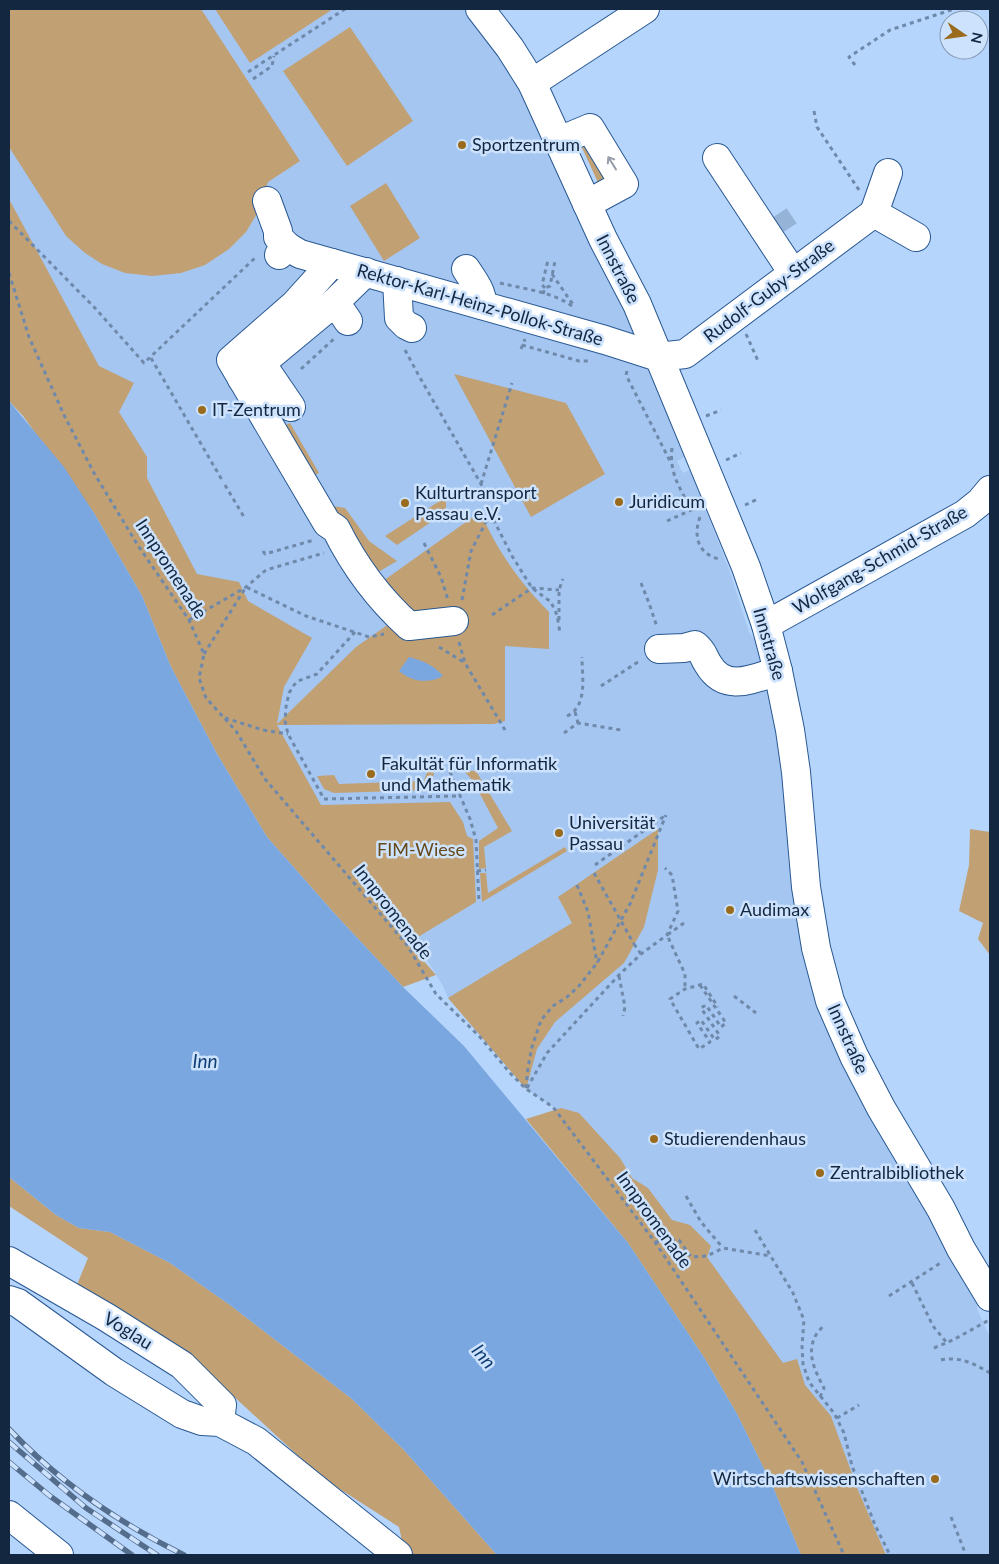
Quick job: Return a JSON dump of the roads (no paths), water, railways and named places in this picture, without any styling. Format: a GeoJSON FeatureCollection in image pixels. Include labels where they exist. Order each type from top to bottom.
{"type":"FeatureCollection","features":[{"type":"Feature","properties":{"kind":"street","name":"Innstraße"},"geometry":{"type":"LineString","coordinates":[[480,9],[510,48],[532,82],[603,239],[637,304],[746,568],[766,625],[790,730],[796,772],[806,887],[816,948],[830,1001],[854,1056],[881,1108],[941,1208],[961,1248],[990,1297]]}},
{"type":"Feature","properties":{"kind":"street"},"geometry":{"type":"LineString","coordinates":[[532,82],[646,9]]}},
{"type":"Feature","properties":{"kind":"street"},"geometry":{"type":"LineString","coordinates":[[559,141],[590,128],[624,184],[587,204]]}},
{"type":"Feature","properties":{"kind":"street"},"geometry":{"type":"LineString","coordinates":[[717,158],[800,268]]}},
{"type":"Feature","properties":{"kind":"street"},"geometry":{"type":"LineString","coordinates":[[888,173],[874,213],[916,237]]}},
{"type":"Feature","properties":{"kind":"street","name":"Rektor-Karl-Heinz-Pollok-Straße"},"geometry":{"type":"LineString","coordinates":[[267,201],[278,231],[276,258],[332,263],[658,357]]}},
{"type":"Feature","properties":{"kind":"street","name":"Rudolf-Guby-Straße"},"geometry":{"type":"LineString","coordinates":[[658,357],[685,354],[874,213]]}},
{"type":"Feature","properties":{"kind":"street"},"geometry":{"type":"LineString","coordinates":[[785,231],[800,268]]}},
{"type":"Feature","properties":{"kind":"street"},"geometry":{"type":"LineString","coordinates":[[291,407],[252,371],[231,360],[295,304],[332,263]]}},
{"type":"Feature","properties":{"kind":"street"},"geometry":{"type":"LineString","coordinates":[[466,269],[478,288],[483,300],[482,305]]}},
{"type":"Feature","properties":{"kind":"street"},"geometry":{"type":"LineString","coordinates":[[252,371],[341,319],[366,272]]}},
{"type":"Feature","properties":{"kind":"street"},"geometry":{"type":"LineString","coordinates":[[397,281],[399,318],[406,325],[407,335]]}},
{"type":"Feature","properties":{"kind":"street"},"geometry":{"type":"LineString","coordinates":[[252,371],[328,523],[336,529],[372,587],[389,608],[409,626],[454,622]]}},
{"type":"Feature","properties":{"kind":"street","name":"Wolfgang-Schmid-Straße"},"geometry":{"type":"LineString","coordinates":[[766,625],[965,514],[980,502],[990,490]]}},
{"type":"Feature","properties":{"kind":"street"},"geometry":{"type":"LineString","coordinates":[[659,649],[684,648],[695,645],[702,650],[708,664],[719,677],[731,682],[748,680],[778,671]]}},
{"type":"Feature","properties":{"kind":"street","name":"Voglau"},"geometry":{"type":"LineString","coordinates":[[9,1261],[106,1317],[182,1365],[222,1405],[220,1422]]}},
{"type":"Feature","properties":{"kind":"street"},"geometry":{"type":"LineString","coordinates":[[9,1300],[18,1304],[114,1372],[182,1414],[202,1422],[220,1422],[256,1441],[398,1555]]}},
{"type":"Feature","properties":{"kind":"street"},"geometry":{"type":"LineString","coordinates":[[15,1529],[59,1555]]}},
{"type":"Feature","properties":{"kind":"water","name":"Inn"},"geometry":{"type":"Polygon","coordinates":[[[9,401],[64,467],[94,513],[142,596],[171,667],[217,754],[267,837],[403,987],[464,1046],[628,1243],[705,1359],[737,1414],[773,1487],[801,1555],[497,1555],[403,1449],[352,1399],[230,1305],[170,1263],[110,1232],[79,1228],[56,1215],[9,1177],[9,401]]]}},
{"type":"Feature","properties":{"kind":"water"},"geometry":{"type":"Polygon","coordinates":[[[409,657],[428,664],[443,676],[426,681],[409,678],[399,671],[409,657]]]}},
{"type":"Feature","properties":{"kind":"tunnel"},"geometry":{"type":"LineString","coordinates":[[775,216],[785,231]]}},
{"type":"Feature","properties":{"kind":"railway"},"geometry":{"type":"LineString","coordinates":[[9,1429],[48,1466],[90,1500],[136,1529],[184,1555]]}},
{"type":"Feature","properties":{"kind":"railway"},"geometry":{"type":"LineString","coordinates":[[9,1442],[86,1508],[157,1555]]}},
{"type":"Feature","properties":{"kind":"railway"},"geometry":{"type":"LineString","coordinates":[[9,1462],[50,1496],[132,1555]]}},
{"type":"Feature","properties":{"kind":"place","name":"Sportzentrum"},"geometry":{"type":"Point","coordinates":[462,145]}},
{"type":"Feature","properties":{"kind":"place","name":"IT-Zentrum"},"geometry":{"type":"Point","coordinates":[202,410]}},
{"type":"Feature","properties":{"kind":"place","name":"Juridicum"},"geometry":{"type":"Point","coordinates":[619,502]}},
{"type":"Feature","properties":{"kind":"place","name":"Kulturtransport Passau e.V."},"geometry":{"type":"Point","coordinates":[405,503]}},
{"type":"Feature","properties":{"kind":"place","name":"Fakultät für Informatik und Mathematik"},"geometry":{"type":"Point","coordinates":[371,774]}},
{"type":"Feature","properties":{"kind":"place","name":"Universität Passau"},"geometry":{"type":"Point","coordinates":[559,833]}},
{"type":"Feature","properties":{"kind":"place","name":"Audimax"},"geometry":{"type":"Point","coordinates":[730,910]}},
{"type":"Feature","properties":{"kind":"place","name":"Studierendenhaus"},"geometry":{"type":"Point","coordinates":[654,1139]}},
{"type":"Feature","properties":{"kind":"place","name":"Zentralbibliothek"},"geometry":{"type":"Point","coordinates":[820,1173]}},
{"type":"Feature","properties":{"kind":"place","name":"Wirtschaftswissenschaften"},"geometry":{"type":"Point","coordinates":[935,1479]}},
{"type":"Feature","properties":{"kind":"park label","name":"FIM-Wiese"},"geometry":{"type":"Point","coordinates":[421,850]}}]}
